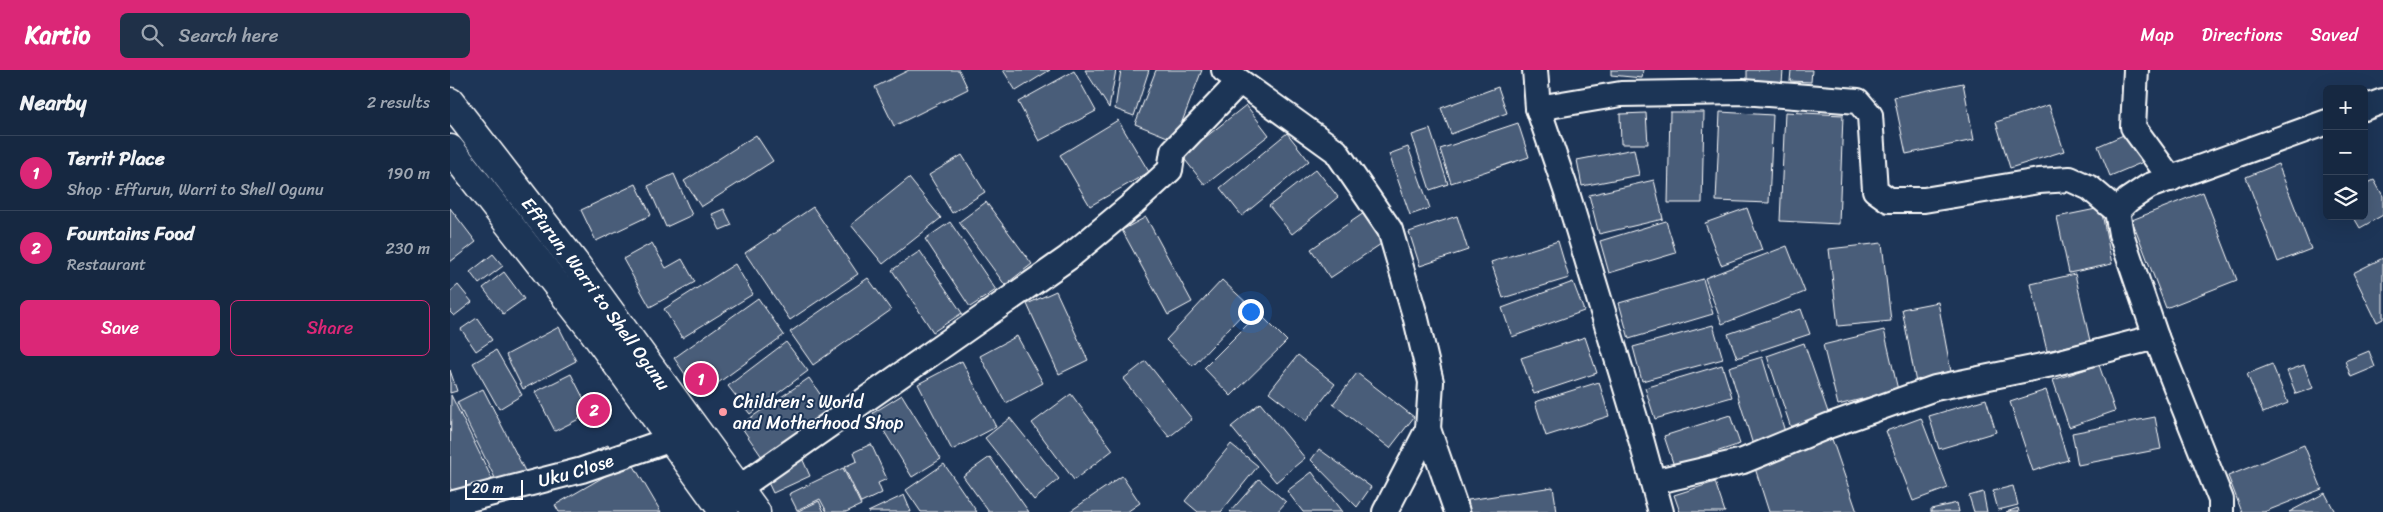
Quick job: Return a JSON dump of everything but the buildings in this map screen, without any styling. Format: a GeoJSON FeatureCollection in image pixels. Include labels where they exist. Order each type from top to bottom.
{"type":"FeatureCollection","features":[{"type":"Feature","properties":{"kind":"main road","name":"Effurun, Warri to Shell Ogunu"},"geometry":{"type":"LineString","coordinates":[[450,102],[574,262],[756,512]]}},
{"type":"Feature","properties":{"kind":"main road","name":"Effurun, Warri to Shell Ogunu"},"geometry":{"type":"LineString","coordinates":[[450,149],[594,331],[724,512]]}},
{"type":"Feature","properties":{"kind":"street"},"geometry":{"type":"LineString","coordinates":[[1535,70],[1538,108],[1567,193],[1661,512]]}},
{"type":"Feature","properties":{"kind":"street"},"geometry":{"type":"LineString","coordinates":[[2136,70],[2133,127],[2171,178]]}},
{"type":"Feature","properties":{"kind":"street"},"geometry":{"type":"LineString","coordinates":[[739,488],[1068,258],[1134,203],[1170,170],[1173,151],[1232,76],[1336,151],[1390,230],[1416,319],[1431,382],[1428,429],[1457,512]]}},
{"type":"Feature","properties":{"kind":"street"},"geometry":{"type":"LineString","coordinates":[[1538,108],[1621,94],[1743,92],[1858,101],[1870,115],[1875,190],[1889,200],[1924,200],[2039,181],[2070,179],[2090,188],[2117,211],[2121,234],[2156,337],[2221,500],[2221,512]]}},
{"type":"Feature","properties":{"kind":"street"},"geometry":{"type":"LineString","coordinates":[[2368,107],[2383,101]]}},
{"type":"Feature","properties":{"kind":"street"},"geometry":{"type":"LineString","coordinates":[[2117,211],[2128,200],[2149,186],[2323,123]]}},
{"type":"Feature","properties":{"kind":"street"},"geometry":{"type":"LineString","coordinates":[[1653,482],[1743,461],[1828,426],[1934,388],[2052,364],[2156,337]]}},
{"type":"Feature","properties":{"kind":"street"},"geometry":{"type":"LineString","coordinates":[[1385,512],[1428,429]]}},
{"type":"Feature","properties":{"kind":"street","name":"Uku Close"},"geometry":{"type":"LineString","coordinates":[[450,504],[582,470],[672,439]]}},
{"type":"Feature","properties":{"kind":"place","name":"Territ Place"},"geometry":{"type":"Point","coordinates":[701,379]}},
{"type":"Feature","properties":{"kind":"place","name":"Fountains Food"},"geometry":{"type":"Point","coordinates":[594,410]}},
{"type":"Feature","properties":{"kind":"place","name":"Children's World and Motherhood Shop"},"geometry":{"type":"Point","coordinates":[723,412]}}]}
